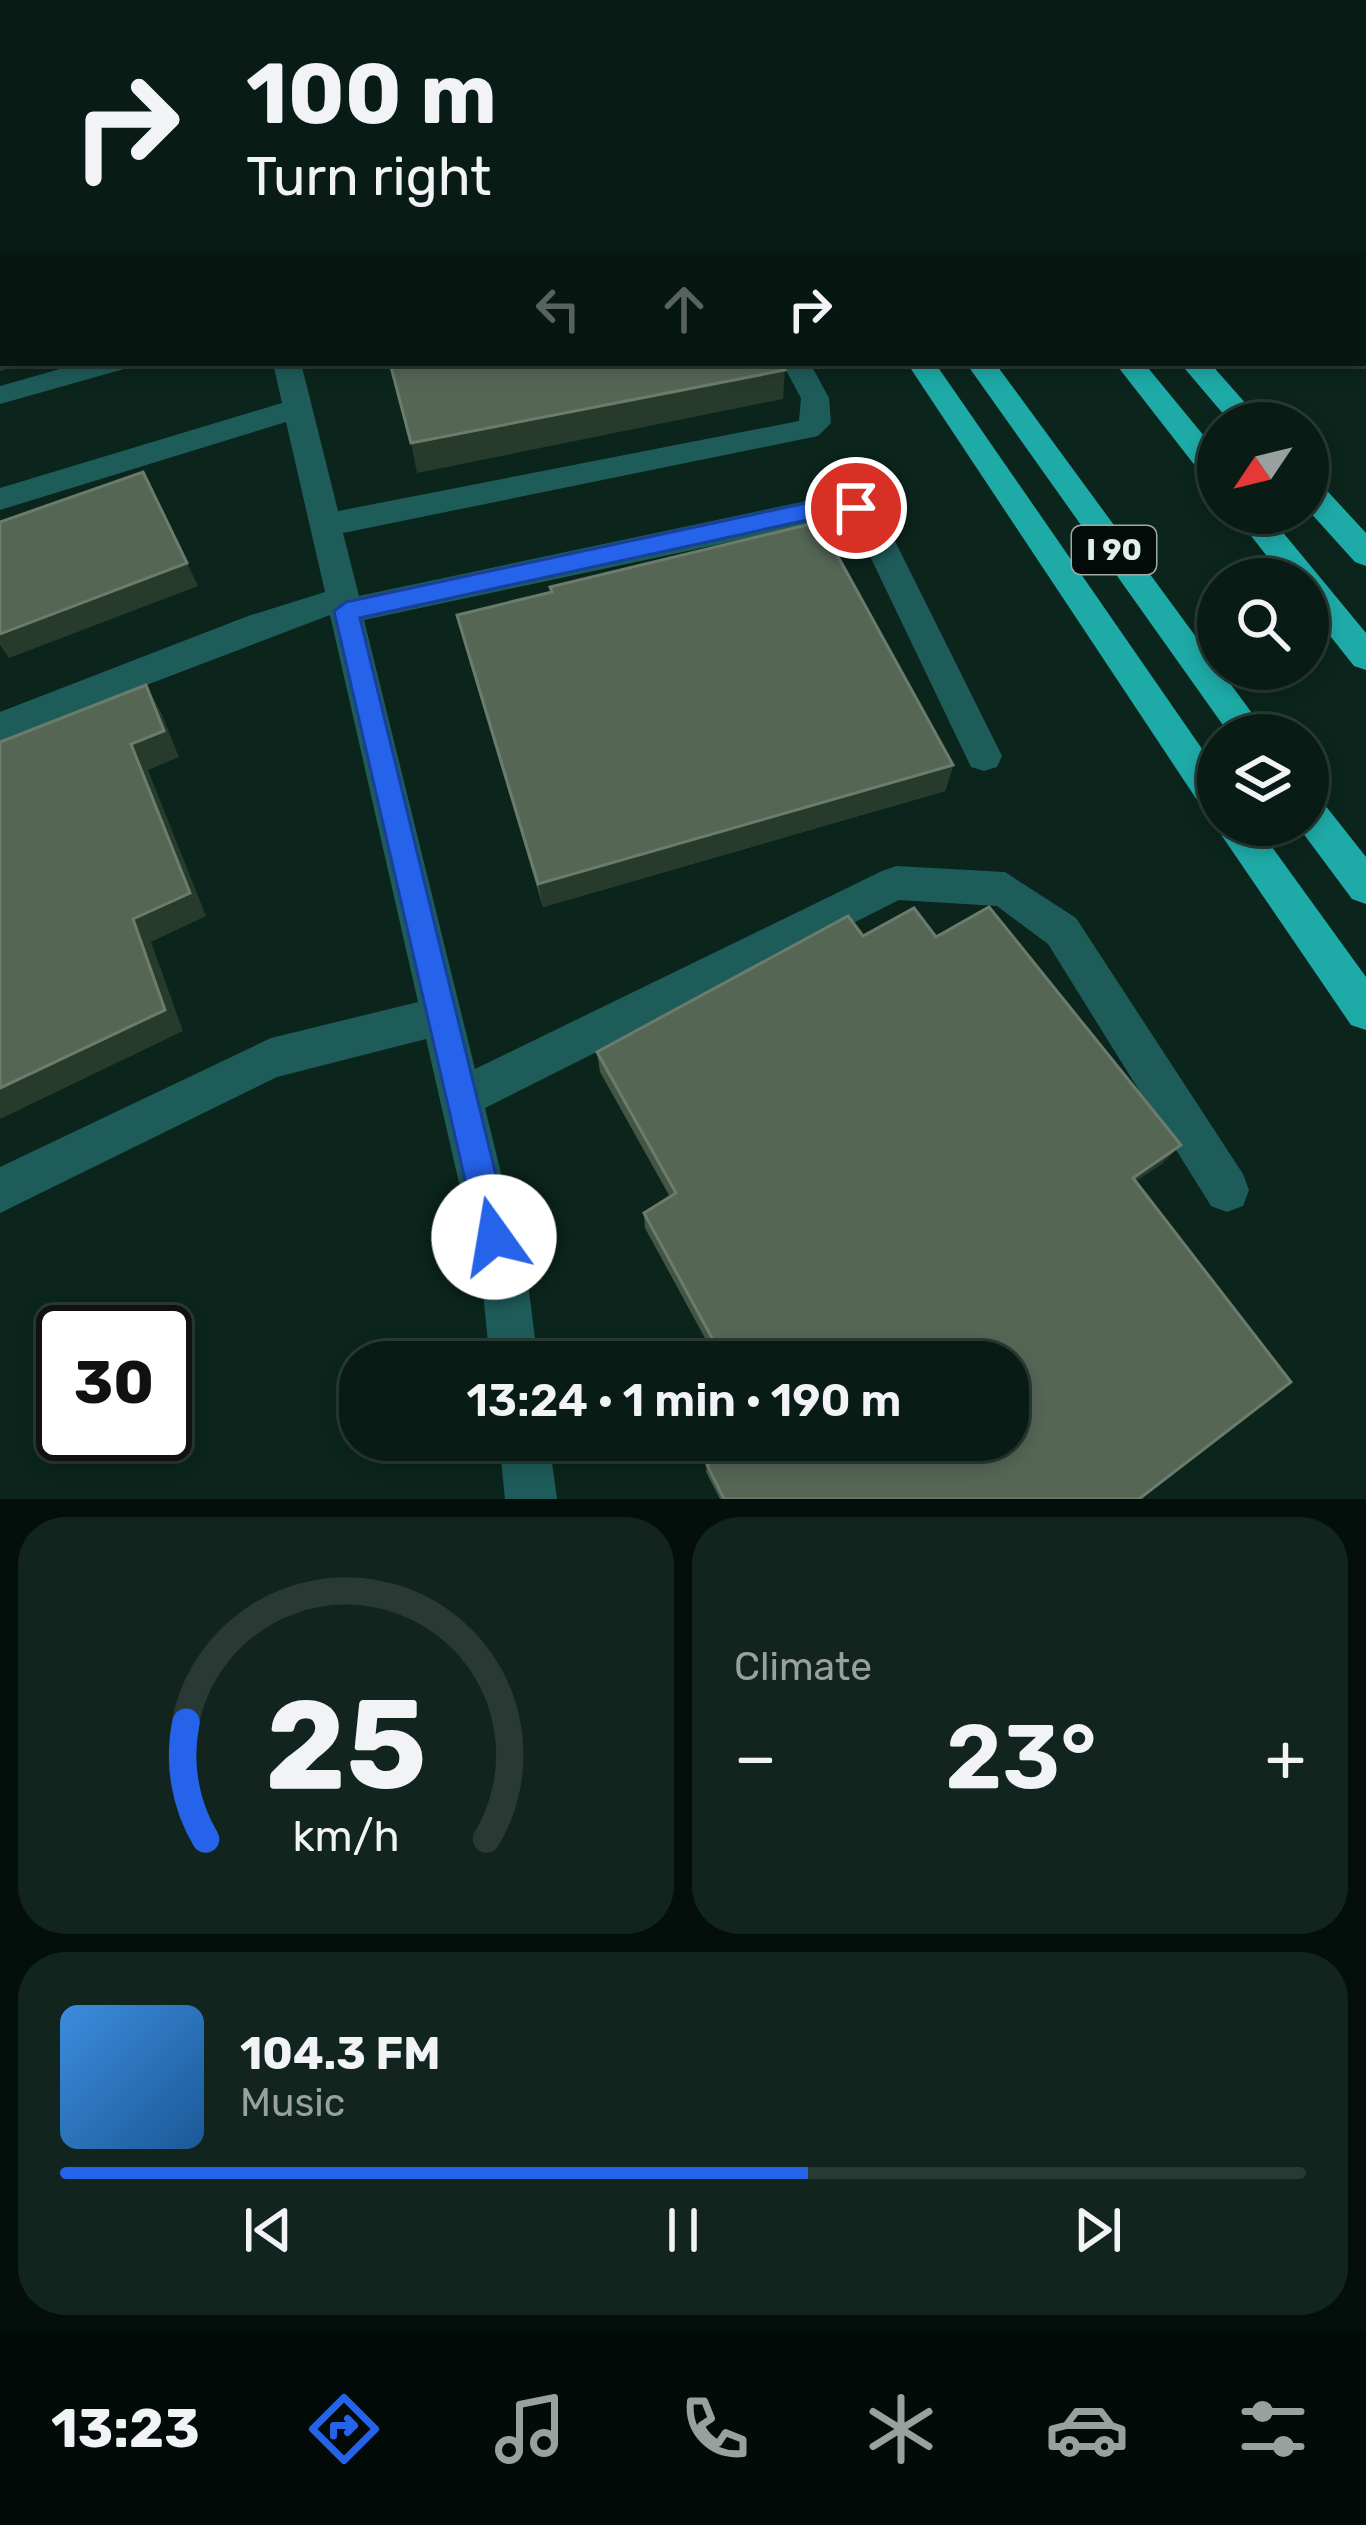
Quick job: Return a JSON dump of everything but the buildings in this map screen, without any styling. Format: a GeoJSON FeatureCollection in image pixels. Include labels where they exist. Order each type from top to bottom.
{"type":"FeatureCollection","features":[{"type":"Feature","properties":{"kind":"highway"},"geometry":{"type":"LineString","coordinates":[[923,366],[1057,572],[1197,771]]}},
{"type":"Feature","properties":{"kind":"highway","name":"I 90"},"geometry":{"type":"LineString","coordinates":[[982,366],[1235,714]]}},
{"type":"Feature","properties":{"kind":"highway"},"geometry":{"type":"LineString","coordinates":[[1131,366],[1197,448]]}},
{"type":"Feature","properties":{"kind":"highway"},"geometry":{"type":"LineString","coordinates":[[1197,366],[1229,402]]}},
{"type":"Feature","properties":{"kind":"highway"},"geometry":{"type":"LineString","coordinates":[[1329,513],[1366,554]]}},
{"type":"Feature","properties":{"kind":"highway"},"geometry":{"type":"LineString","coordinates":[[1266,534],[1286,558]]}},
{"type":"Feature","properties":{"kind":"highway"},"geometry":{"type":"LineString","coordinates":[[1329,612],[1366,657]]}},
{"type":"Feature","properties":{"kind":"highway"},"geometry":{"type":"LineString","coordinates":[[1329,839],[1366,887]]}},
{"type":"Feature","properties":{"kind":"highway"},"geometry":{"type":"LineString","coordinates":[[1250,846],[1366,1011]]}},
{"type":"Feature","properties":{"kind":"street"},"geometry":{"type":"LineString","coordinates":[[0,395],[103,366]]}},
{"type":"Feature","properties":{"kind":"street"},"geometry":{"type":"LineString","coordinates":[[288,366],[505,1283],[512,1341]]}},
{"type":"Feature","properties":{"kind":"street"},"geometry":{"type":"LineString","coordinates":[[326,524],[808,429],[816,423],[815,398],[798,366]]}},
{"type":"Feature","properties":{"kind":"street"},"geometry":{"type":"LineString","coordinates":[[0,499],[298,408]]}},
{"type":"Feature","properties":{"kind":"street"},"geometry":{"type":"LineString","coordinates":[[0,728],[260,625],[839,505],[856,508],[869,521],[984,756]]}},
{"type":"Feature","properties":{"kind":"street"},"geometry":{"type":"LineString","coordinates":[[461,1098],[896,883],[1005,889],[1062,931],[1227,1190]]}},
{"type":"Feature","properties":{"kind":"street"},"geometry":{"type":"LineString","coordinates":[[0,1191],[271,1058],[442,1016]]}},
{"type":"Feature","properties":{"kind":"street"},"geometry":{"type":"LineString","coordinates":[[526,1461],[531,1499]]}},
{"type":"Feature","properties":{"kind":"route"},"geometry":{"type":"LineString","coordinates":[[494,1237],[346,611],[839,505],[856,508]]}}]}
